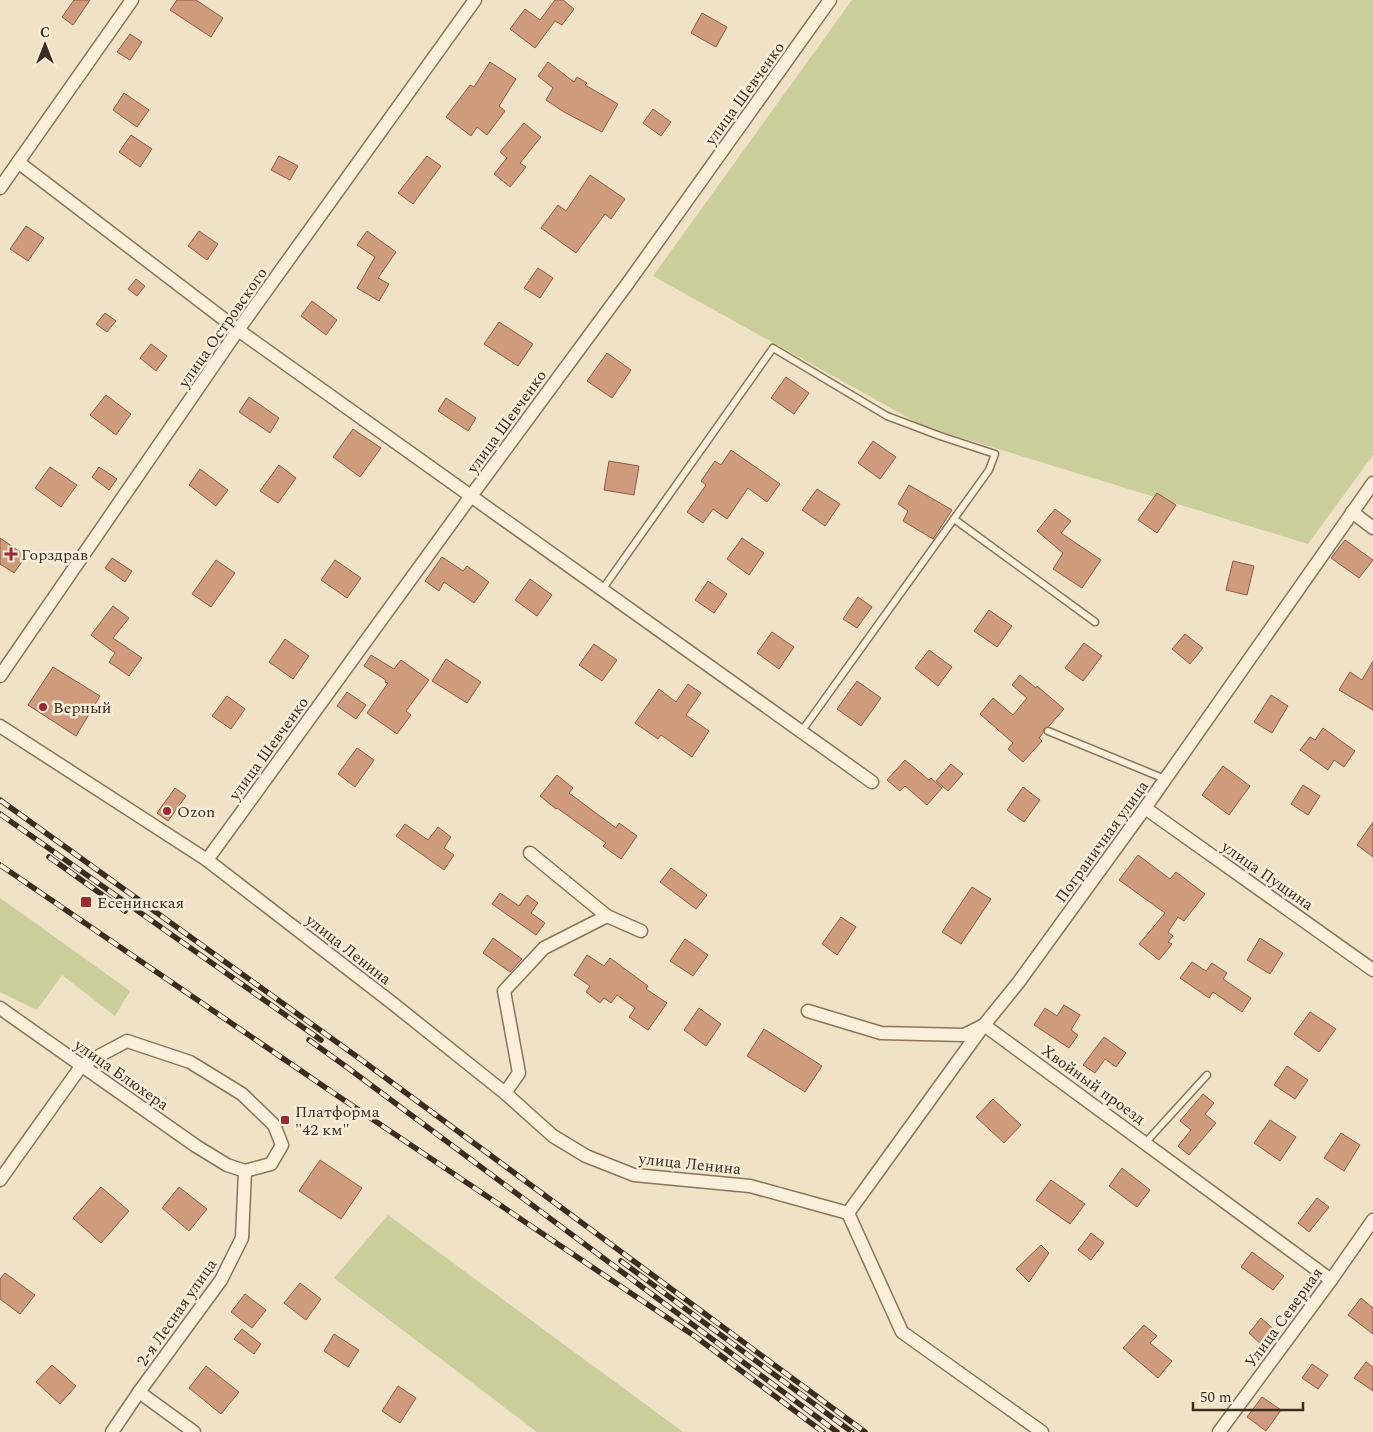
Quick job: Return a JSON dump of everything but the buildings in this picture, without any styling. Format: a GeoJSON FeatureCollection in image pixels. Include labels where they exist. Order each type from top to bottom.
{"type":"FeatureCollection","features":[{"type":"Feature","properties":{"kind":"street"},"geometry":{"type":"LineString","coordinates":[[0,188],[132,0]]}},
{"type":"Feature","properties":{"kind":"street","name":"улица Островского"},"geometry":{"type":"LineString","coordinates":[[0,676],[238,330],[475,0]]}},
{"type":"Feature","properties":{"kind":"street","name":"улица Шевченко"},"geometry":{"type":"LineString","coordinates":[[207,860],[628,283],[830,0]]}},
{"type":"Feature","properties":{"kind":"street"},"geometry":{"type":"LineString","coordinates":[[18,162],[238,330],[872,782]]}},
{"type":"Feature","properties":{"kind":"street","name":"Пограничная улица"},"geometry":{"type":"LineString","coordinates":[[848,1213],[984,1025],[1018,983],[1145,808],[1373,483]]}},
{"type":"Feature","properties":{"kind":"street"},"geometry":{"type":"LineString","coordinates":[[1352,512],[1373,528]]}},
{"type":"Feature","properties":{"kind":"street","name":"улица Ленина"},"geometry":{"type":"LineString","coordinates":[[0,726],[207,860],[506,1093],[553,1136],[586,1156],[634,1175],[750,1186],[848,1213]]}},
{"type":"Feature","properties":{"kind":"street","name":"улица Пущина"},"geometry":{"type":"LineString","coordinates":[[1145,808],[1373,970]]}},
{"type":"Feature","properties":{"kind":"street"},"geometry":{"type":"LineString","coordinates":[[530,853],[607,916],[641,931]]}},
{"type":"Feature","properties":{"kind":"street"},"geometry":{"type":"LineString","coordinates":[[506,1093],[519,1073],[504,991],[544,948],[607,916]]}},
{"type":"Feature","properties":{"kind":"street","name":"улица Блюхера"},"geometry":{"type":"LineString","coordinates":[[0,1008],[196,1146],[227,1165],[245,1171]]}},
{"type":"Feature","properties":{"kind":"street"},"geometry":{"type":"LineString","coordinates":[[808,1011],[881,1033],[964,1035],[984,1025]]}},
{"type":"Feature","properties":{"kind":"street","name":"Хвойный проезд"},"geometry":{"type":"LineString","coordinates":[[984,1025],[1146,1142],[1331,1280]]}},
{"type":"Feature","properties":{"kind":"street"},"geometry":{"type":"LineString","coordinates":[[0,1180],[82,1065],[127,1040],[190,1062],[242,1094],[274,1125],[282,1145],[271,1164],[245,1171]]}},
{"type":"Feature","properties":{"kind":"street","name":"2-я Лесная улица"},"geometry":{"type":"LineString","coordinates":[[112,1432],[221,1280],[242,1238],[245,1171]]}},
{"type":"Feature","properties":{"kind":"street"},"geometry":{"type":"LineString","coordinates":[[848,1213],[902,1332],[1042,1432]]}},
{"type":"Feature","properties":{"kind":"street","name":"Улица Северная"},"geometry":{"type":"LineString","coordinates":[[1219,1432],[1373,1220]]}},
{"type":"Feature","properties":{"kind":"street"},"geometry":{"type":"LineString","coordinates":[[139,1392],[194,1432]]}},
{"type":"Feature","properties":{"kind":"lane"},"geometry":{"type":"LineString","coordinates":[[604,587],[773,348],[886,416],[995,454],[989,470],[801,732]]}},
{"type":"Feature","properties":{"kind":"lane"},"geometry":{"type":"LineString","coordinates":[[954,519],[1095,622]]}},
{"type":"Feature","properties":{"kind":"lane"},"geometry":{"type":"LineString","coordinates":[[1048,731],[1165,779]]}},
{"type":"Feature","properties":{"kind":"lane"},"geometry":{"type":"LineString","coordinates":[[1146,1142],[1207,1075]]}},
{"type":"Feature","properties":{"kind":"green space"},"geometry":{"type":"Polygon","coordinates":[[[852,0],[1373,0],[1373,455],[1308,544],[923,426],[653,276],[852,0]]]}},
{"type":"Feature","properties":{"kind":"green space"},"geometry":{"type":"Polygon","coordinates":[[[0,898],[130,991],[115,1016],[62,975],[37,1010],[0,992],[0,898]]]}},
{"type":"Feature","properties":{"kind":"green space"},"geometry":{"type":"Polygon","coordinates":[[[388,1215],[683,1432],[537,1432],[334,1278],[388,1215]]]}},
{"type":"Feature","properties":{"kind":"railway"},"geometry":{"type":"LineString","coordinates":[[0,800],[356,1056],[865,1432]]}},
{"type":"Feature","properties":{"kind":"railway"},"geometry":{"type":"LineString","coordinates":[[0,814],[321,1040]]}},
{"type":"Feature","properties":{"kind":"railway"},"geometry":{"type":"LineString","coordinates":[[49,857],[125,911]]}},
{"type":"Feature","properties":{"kind":"railway"},"geometry":{"type":"LineString","coordinates":[[0,865],[332,1092],[696,1337],[823,1432]]}},
{"type":"Feature","properties":{"kind":"railway"},"geometry":{"type":"LineString","coordinates":[[309,1040],[837,1432]]}},
{"type":"Feature","properties":{"kind":"railway"},"geometry":{"type":"LineString","coordinates":[[621,1261],[852,1432]]}},
{"type":"Feature","properties":{"kind":"place","name":"Горздрав"},"geometry":{"type":"Point","coordinates":[11,554]}},
{"type":"Feature","properties":{"kind":"place","name":"Верный"},"geometry":{"type":"Point","coordinates":[43,707]}},
{"type":"Feature","properties":{"kind":"place","name":"Ozon"},"geometry":{"type":"Point","coordinates":[167,811]}},
{"type":"Feature","properties":{"kind":"place","name":"Есенинская"},"geometry":{"type":"Point","coordinates":[86,902]}},
{"type":"Feature","properties":{"kind":"place","name":"Платформа \"42 км\""},"geometry":{"type":"Point","coordinates":[285,1120]}}]}
